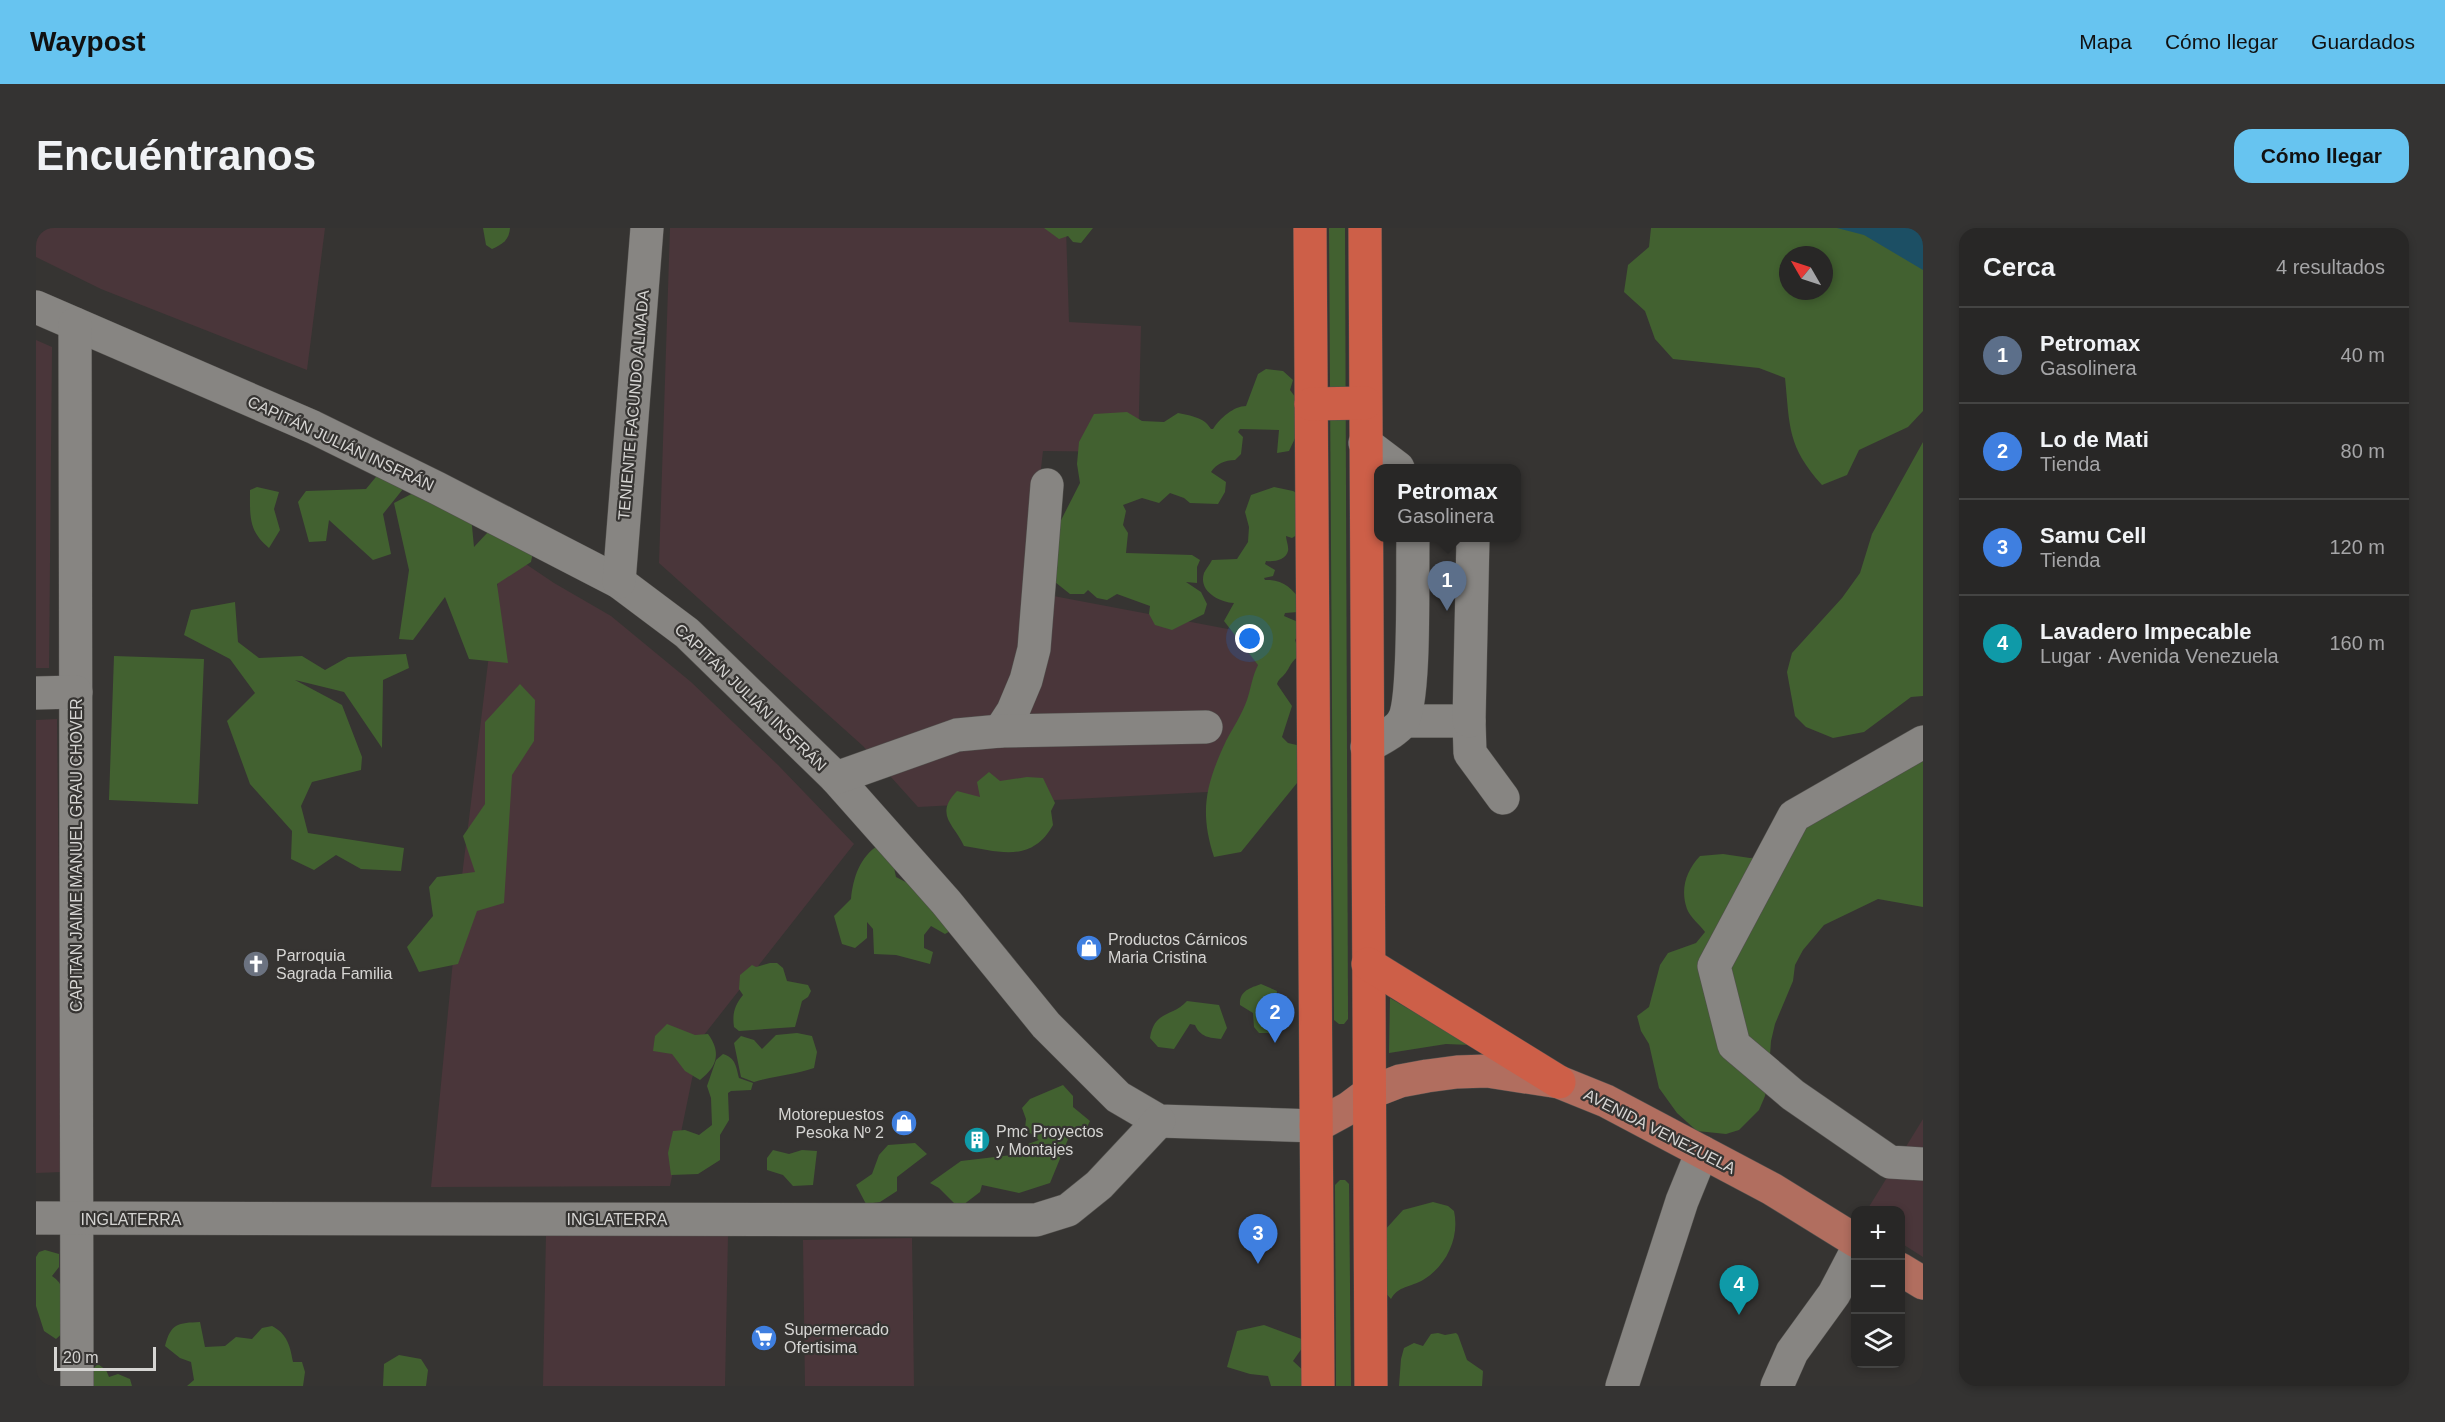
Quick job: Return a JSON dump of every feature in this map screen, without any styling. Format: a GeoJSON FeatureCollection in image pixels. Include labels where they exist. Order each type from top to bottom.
{"type":"FeatureCollection","features":[{"type":"Feature","properties":{"kind":"highway"},"geometry":{"type":"LineString","coordinates":[[1310,228],[1318,1386]]}},
{"type":"Feature","properties":{"kind":"highway"},"geometry":{"type":"LineString","coordinates":[[1365,228],[1371,1386]]}},
{"type":"Feature","properties":{"kind":"highway"},"geometry":{"type":"LineString","coordinates":[[1311,404],[1365,403]]}},
{"type":"Feature","properties":{"kind":"highway"},"geometry":{"type":"LineString","coordinates":[[1368,964],[1559,1082]]}},
{"type":"Feature","properties":{"kind":"main road","name":"AVENIDA VENEZUELA"},"geometry":{"type":"LineString","coordinates":[[1316,1126],[1349,1108],[1369,1093],[1400,1081],[1457,1072],[1487,1071],[1559,1082],[1606,1101],[1772,1189],[1851,1238]]}},
{"type":"Feature","properties":{"kind":"main road"},"geometry":{"type":"LineString","coordinates":[[1905,1272],[1923,1283]]}},
{"type":"Feature","properties":{"kind":"street","name":"TENIENTE FACUNDO ALMADA"},"geometry":{"type":"LineString","coordinates":[[619,582],[647,228]]}},
{"type":"Feature","properties":{"kind":"street","name":"CAPITÁN JULIÁN INSFRÁN"},"geometry":{"type":"LineString","coordinates":[[36,307],[313,427],[619,582],[687,633],[836,778],[946,902],[1046,1025],[1118,1097],[1159,1120],[1316,1126]]}},
{"type":"Feature","properties":{"kind":"street","name":"CAPITAN JAIME MANUEL GRAU CHOVER"},"geometry":{"type":"LineString","coordinates":[[75,324],[77,1386]]}},
{"type":"Feature","properties":{"kind":"street"},"geometry":{"type":"LineString","coordinates":[[1365,443],[1393,464]]}},
{"type":"Feature","properties":{"kind":"street"},"geometry":{"type":"LineString","coordinates":[[1000,731],[1013,711],[1026,680],[1034,648],[1047,485]]}},
{"type":"Feature","properties":{"kind":"street"},"geometry":{"type":"LineString","coordinates":[[1403,721],[1408,699],[1413,542]]}},
{"type":"Feature","properties":{"kind":"street"},"geometry":{"type":"LineString","coordinates":[[1473,542],[1470,753],[1503,798]]}},
{"type":"Feature","properties":{"kind":"street"},"geometry":{"type":"LineString","coordinates":[[36,693],[76,692]]}},
{"type":"Feature","properties":{"kind":"street"},"geometry":{"type":"LineString","coordinates":[[1367,747],[1403,721],[1469,721]]}},
{"type":"Feature","properties":{"kind":"street"},"geometry":{"type":"LineString","coordinates":[[836,778],[957,735],[1000,731],[1206,727]]}},
{"type":"Feature","properties":{"kind":"street"},"geometry":{"type":"LineString","coordinates":[[1923,741],[1794,816],[1714,966],[1734,1045],[1792,1095],[1890,1161],[1923,1164]]}},
{"type":"Feature","properties":{"kind":"street","name":"INGLATERRA"},"geometry":{"type":"LineString","coordinates":[[36,1218],[1036,1220],[1068,1210],[1084,1198],[1099,1185],[1159,1120]]}},
{"type":"Feature","properties":{"kind":"street"},"geometry":{"type":"LineString","coordinates":[[1622,1386],[1683,1201],[1702,1152]]}},
{"type":"Feature","properties":{"kind":"street"},"geometry":{"type":"LineString","coordinates":[[1777,1386],[1792,1352],[1834,1294],[1852,1260]]}},
{"type":"Feature","properties":{"kind":"shaded area"},"geometry":{"type":"Polygon","coordinates":[[[36,228],[325,228],[307,370],[101,289],[36,257],[36,228]]]}},
{"type":"Feature","properties":{"kind":"shaded area"},"geometry":{"type":"Polygon","coordinates":[[[670,228],[1066,228],[1069,322],[1141,326],[1138,452],[1043,451],[1027,591],[1265,636],[1246,790],[918,807],[863,746],[659,563],[670,228]]]}},
{"type":"Feature","properties":{"kind":"shaded area"},"geometry":{"type":"Polygon","coordinates":[[[36,340],[52,347],[49,668],[36,668],[36,340]]]}},
{"type":"Feature","properties":{"kind":"shaded area"},"geometry":{"type":"Polygon","coordinates":[[[502,548],[554,583],[611,616],[691,682],[778,765],[854,844],[700,1040],[670,1186],[431,1187],[458,909],[502,548]]]}},
{"type":"Feature","properties":{"kind":"shaded area"},"geometry":{"type":"Polygon","coordinates":[[[57,719],[62,1172],[36,1173],[36,720],[57,719]]]}},
{"type":"Feature","properties":{"kind":"shaded area"},"geometry":{"type":"Polygon","coordinates":[[[1923,1119],[1923,1257],[1905,1246],[1905,1206],[1869,1206],[1923,1119]]]}},
{"type":"Feature","properties":{"kind":"shaded area"},"geometry":{"type":"Polygon","coordinates":[[[546,1234],[728,1236],[725,1386],[543,1386],[546,1234]]]}},
{"type":"Feature","properties":{"kind":"shaded area"},"geometry":{"type":"Polygon","coordinates":[[[912,1238],[914,1386],[805,1386],[803,1240],[912,1238]]]}},
{"type":"Feature","properties":{"kind":"green space"},"geometry":{"type":"Polygon","coordinates":[[[483,228],[510,228],[505,241],[492,249],[486,245],[483,228]]]}},
{"type":"Feature","properties":{"kind":"green space"},"geometry":{"type":"Polygon","coordinates":[[[1044,228],[1093,228],[1081,243],[1073,242],[1068,236],[1059,239],[1044,228]]]}},
{"type":"Feature","properties":{"kind":"green space"},"geometry":{"type":"Polygon","coordinates":[[[1329,228],[1345,228],[1348,1019],[1344,1024],[1339,1024],[1334,1020],[1329,228]]]}},
{"type":"Feature","properties":{"kind":"green space"},"geometry":{"type":"Polygon","coordinates":[[[1651,228],[1886,228],[1923,265],[1923,411],[1908,427],[1859,450],[1847,475],[1822,485],[1802,459],[1796,447],[1790,423],[1785,378],[1759,368],[1673,359],[1655,339],[1645,311],[1624,292],[1628,265],[1649,247],[1651,228]]]}},
{"type":"Feature","properties":{"kind":"green space"},"geometry":{"type":"Polygon","coordinates":[[[1266,369],[1283,371],[1293,380],[1290,390],[1307,413],[1289,451],[1277,453],[1279,430],[1240,429],[1238,432],[1243,437],[1241,454],[1235,460],[1218,465],[1211,472],[1226,482],[1225,492],[1218,504],[1190,503],[1170,493],[1159,503],[1142,498],[1123,505],[1126,511],[1123,525],[1128,533],[1126,553],[1192,555],[1200,560],[1197,567],[1197,583],[1186,582],[1201,592],[1207,604],[1204,614],[1172,630],[1155,625],[1149,614],[1150,606],[1117,594],[1107,600],[1097,598],[1088,590],[1084,594],[1070,594],[1050,578],[1056,530],[1080,483],[1077,464],[1079,442],[1094,414],[1127,412],[1142,421],[1164,422],[1178,413],[1201,419],[1213,429],[1228,413],[1246,406],[1258,374],[1266,369]]]}},
{"type":"Feature","properties":{"kind":"green space"},"geometry":{"type":"Polygon","coordinates":[[[1923,442],[1923,696],[1911,697],[1864,732],[1833,738],[1806,727],[1795,716],[1787,672],[1792,653],[1842,598],[1860,573],[1872,534],[1923,442]]]}},
{"type":"Feature","properties":{"kind":"green space"},"geometry":{"type":"Polygon","coordinates":[[[380,472],[403,489],[383,514],[391,554],[373,560],[329,520],[326,541],[309,542],[298,502],[306,491],[366,489],[380,472]]]}},
{"type":"Feature","properties":{"kind":"green space"},"geometry":{"type":"Polygon","coordinates":[[[257,487],[279,492],[274,509],[280,530],[269,548],[257,535],[252,522],[250,490],[257,487]]]}},
{"type":"Feature","properties":{"kind":"green space"},"geometry":{"type":"Polygon","coordinates":[[[1274,487],[1293,491],[1304,497],[1300,533],[1292,538],[1286,536],[1288,549],[1285,556],[1276,561],[1266,561],[1265,564],[1275,570],[1273,576],[1264,578],[1286,585],[1302,602],[1298,612],[1285,613],[1284,616],[1298,622],[1299,634],[1295,640],[1300,655],[1277,684],[1292,706],[1282,737],[1288,743],[1301,746],[1303,767],[1297,783],[1241,852],[1214,857],[1207,826],[1209,784],[1226,741],[1245,705],[1258,665],[1224,621],[1234,603],[1216,598],[1207,590],[1203,579],[1212,560],[1237,559],[1248,542],[1249,527],[1245,512],[1251,495],[1274,487]]]}},
{"type":"Feature","properties":{"kind":"green space"},"geometry":{"type":"Polygon","coordinates":[[[423,488],[469,495],[474,547],[502,517],[536,538],[531,562],[497,584],[508,663],[469,659],[445,597],[413,640],[399,639],[409,570],[394,503],[423,488]]]}},
{"type":"Feature","properties":{"kind":"green space"},"geometry":{"type":"Polygon","coordinates":[[[235,602],[238,642],[259,658],[302,656],[325,670],[348,657],[406,654],[409,668],[383,680],[382,748],[344,692],[295,680],[342,705],[362,757],[361,770],[312,782],[301,806],[308,833],[404,848],[401,871],[361,869],[336,855],[314,870],[291,859],[292,831],[250,784],[227,721],[255,693],[230,659],[184,635],[191,610],[235,602]]]}},
{"type":"Feature","properties":{"kind":"green space"},"geometry":{"type":"Polygon","coordinates":[[[114,656],[204,659],[198,804],[109,800],[114,656]]]}},
{"type":"Feature","properties":{"kind":"green space"},"geometry":{"type":"Polygon","coordinates":[[[520,684],[535,700],[534,741],[512,775],[504,903],[477,911],[458,964],[419,972],[407,947],[433,916],[429,887],[437,877],[475,872],[463,836],[485,804],[485,722],[520,684]]]}},
{"type":"Feature","properties":{"kind":"green space"},"geometry":{"type":"Polygon","coordinates":[[[1923,761],[1923,907],[1878,899],[1824,925],[1803,950],[1795,965],[1793,981],[1775,1024],[1771,1041],[1768,1083],[1759,1110],[1739,1130],[1726,1134],[1697,1131],[1677,1113],[1659,1088],[1649,1044],[1641,1031],[1637,1016],[1649,1007],[1660,965],[1668,953],[1696,943],[1705,932],[1690,915],[1685,902],[1684,887],[1691,868],[1700,856],[1723,854],[1750,858],[1762,857],[1797,833],[1923,761]]]}},
{"type":"Feature","properties":{"kind":"green space"},"geometry":{"type":"Polygon","coordinates":[[[989,772],[1000,781],[1027,777],[1043,778],[1055,803],[1051,811],[1053,825],[1045,837],[1035,845],[1014,852],[990,851],[964,846],[948,819],[947,807],[957,791],[980,797],[977,782],[989,772]]]}},
{"type":"Feature","properties":{"kind":"green space"},"geometry":{"type":"Polygon","coordinates":[[[879,845],[893,863],[896,877],[925,892],[959,926],[945,934],[931,926],[924,935],[924,948],[933,952],[930,964],[896,955],[874,954],[873,929],[867,922],[867,938],[855,948],[842,944],[834,916],[851,899],[862,861],[879,845]]]}},
{"type":"Feature","properties":{"kind":"green space"},"geometry":{"type":"Polygon","coordinates":[[[777,963],[783,968],[787,981],[808,985],[811,991],[802,1001],[795,1027],[739,1031],[734,1027],[733,1018],[736,1006],[743,995],[739,989],[740,975],[752,965],[756,967],[777,963]]]}},
{"type":"Feature","properties":{"kind":"green space"},"geometry":{"type":"Polygon","coordinates":[[[1261,984],[1277,991],[1274,1023],[1269,1033],[1259,1033],[1254,1027],[1253,1013],[1240,1005],[1243,993],[1261,984]]]}},
{"type":"Feature","properties":{"kind":"green space"},"geometry":{"type":"Polygon","coordinates":[[[1390,998],[1471,1045],[1446,1044],[1389,1053],[1390,998]]]}},
{"type":"Feature","properties":{"kind":"green space"},"geometry":{"type":"Polygon","coordinates":[[[1187,1001],[1219,1005],[1227,1028],[1221,1039],[1206,1036],[1195,1025],[1190,1024],[1174,1049],[1158,1047],[1150,1038],[1152,1029],[1160,1018],[1187,1001]]]}},
{"type":"Feature","properties":{"kind":"green space"},"geometry":{"type":"Polygon","coordinates":[[[667,1024],[695,1035],[708,1034],[715,1047],[716,1059],[711,1069],[700,1080],[685,1071],[672,1054],[653,1051],[655,1036],[667,1024]]]}},
{"type":"Feature","properties":{"kind":"green space"},"geometry":{"type":"Polygon","coordinates":[[[797,1033],[812,1036],[817,1052],[814,1068],[754,1082],[741,1077],[734,1043],[741,1036],[754,1040],[762,1049],[776,1035],[797,1033]]]}},
{"type":"Feature","properties":{"kind":"green space"},"geometry":{"type":"Polygon","coordinates":[[[723,1054],[733,1060],[739,1078],[753,1083],[751,1090],[728,1093],[729,1120],[720,1135],[720,1160],[698,1174],[671,1175],[668,1153],[673,1131],[685,1130],[699,1135],[712,1125],[711,1098],[707,1086],[716,1060],[723,1054]]]}},
{"type":"Feature","properties":{"kind":"green space"},"geometry":{"type":"Polygon","coordinates":[[[1063,1085],[1073,1096],[1073,1107],[1090,1121],[1084,1133],[1071,1132],[1050,1183],[1019,1193],[982,1185],[980,1192],[959,1208],[939,1188],[930,1183],[961,1161],[1012,1155],[1020,1157],[1028,1144],[1039,1140],[1025,1129],[1026,1119],[1022,1108],[1030,1099],[1063,1085]]]}},
{"type":"Feature","properties":{"kind":"green space"},"geometry":{"type":"Polygon","coordinates":[[[915,1143],[927,1154],[897,1177],[897,1191],[880,1202],[866,1204],[856,1185],[872,1174],[879,1155],[888,1145],[915,1143]]]}},
{"type":"Feature","properties":{"kind":"green space"},"geometry":{"type":"Polygon","coordinates":[[[773,1150],[789,1154],[802,1150],[817,1151],[813,1185],[793,1186],[783,1175],[767,1170],[767,1158],[773,1150]]]}},
{"type":"Feature","properties":{"kind":"green space"},"geometry":{"type":"Polygon","coordinates":[[[1340,1180],[1345,1180],[1349,1184],[1351,1386],[1336,1386],[1335,1185],[1340,1180]]]}},
{"type":"Feature","properties":{"kind":"green space"},"geometry":{"type":"Polygon","coordinates":[[[1433,1202],[1448,1206],[1454,1211],[1453,1241],[1444,1259],[1431,1274],[1401,1289],[1391,1299],[1383,1290],[1384,1231],[1403,1210],[1433,1202]]]}},
{"type":"Feature","properties":{"kind":"green space"},"geometry":{"type":"Polygon","coordinates":[[[45,1250],[59,1254],[59,1267],[52,1276],[58,1281],[65,1300],[65,1331],[56,1339],[44,1331],[36,1306],[36,1257],[39,1252],[45,1250]]]}},
{"type":"Feature","properties":{"kind":"green space"},"geometry":{"type":"Polygon","coordinates":[[[200,1322],[205,1347],[225,1346],[236,1337],[252,1339],[262,1328],[272,1326],[277,1329],[287,1341],[293,1362],[302,1362],[305,1372],[303,1386],[187,1386],[194,1380],[191,1362],[180,1358],[165,1346],[170,1333],[176,1326],[200,1322]]]}},
{"type":"Feature","properties":{"kind":"green space"},"geometry":{"type":"Polygon","coordinates":[[[1264,1325],[1307,1341],[1293,1361],[1308,1375],[1305,1386],[1271,1386],[1268,1376],[1250,1374],[1227,1367],[1237,1331],[1264,1325]]]}},
{"type":"Feature","properties":{"kind":"green space"},"geometry":{"type":"Polygon","coordinates":[[[1431,1334],[1458,1335],[1467,1360],[1483,1371],[1482,1386],[1399,1386],[1404,1348],[1414,1343],[1423,1346],[1431,1334]]]}},
{"type":"Feature","properties":{"kind":"green space"},"geometry":{"type":"Polygon","coordinates":[[[399,1355],[421,1359],[428,1370],[426,1386],[383,1386],[384,1364],[399,1355]]]}},
{"type":"Feature","properties":{"kind":"green space"},"geometry":{"type":"Polygon","coordinates":[[[98,1364],[106,1370],[109,1377],[118,1374],[130,1379],[132,1386],[88,1386],[86,1375],[98,1364]]]}},
{"type":"Feature","properties":{"kind":"water"},"geometry":{"type":"Polygon","coordinates":[[[1837,228],[1923,228],[1923,270],[1864,235],[1837,228]]]}},
{"type":"Feature","properties":{"kind":"place","name":"Petromax"},"geometry":{"type":"Point","coordinates":[1447,611]}},
{"type":"Feature","properties":{"kind":"place","name":"Productos Cárnicos Maria Cristina"},"geometry":{"type":"Point","coordinates":[1089,948]}},
{"type":"Feature","properties":{"kind":"place","name":"Parroquia Sagrada Familia"},"geometry":{"type":"Point","coordinates":[256,964]}},
{"type":"Feature","properties":{"kind":"place","name":"Lo de Mati"},"geometry":{"type":"Point","coordinates":[1275,1043]}},
{"type":"Feature","properties":{"kind":"place","name":"Motorepuestos Pesoka Nº 2"},"geometry":{"type":"Point","coordinates":[904,1123]}},
{"type":"Feature","properties":{"kind":"place","name":"Pmc Proyectos y Montajes"},"geometry":{"type":"Point","coordinates":[977,1140]}},
{"type":"Feature","properties":{"kind":"place","name":"Samu Cell"},"geometry":{"type":"Point","coordinates":[1258,1264]}},
{"type":"Feature","properties":{"kind":"place","name":"Lavadero Impecable"},"geometry":{"type":"Point","coordinates":[1739,1315]}},
{"type":"Feature","properties":{"kind":"place","name":"Supermercado Ofertisima"},"geometry":{"type":"Point","coordinates":[764,1338]}}]}
